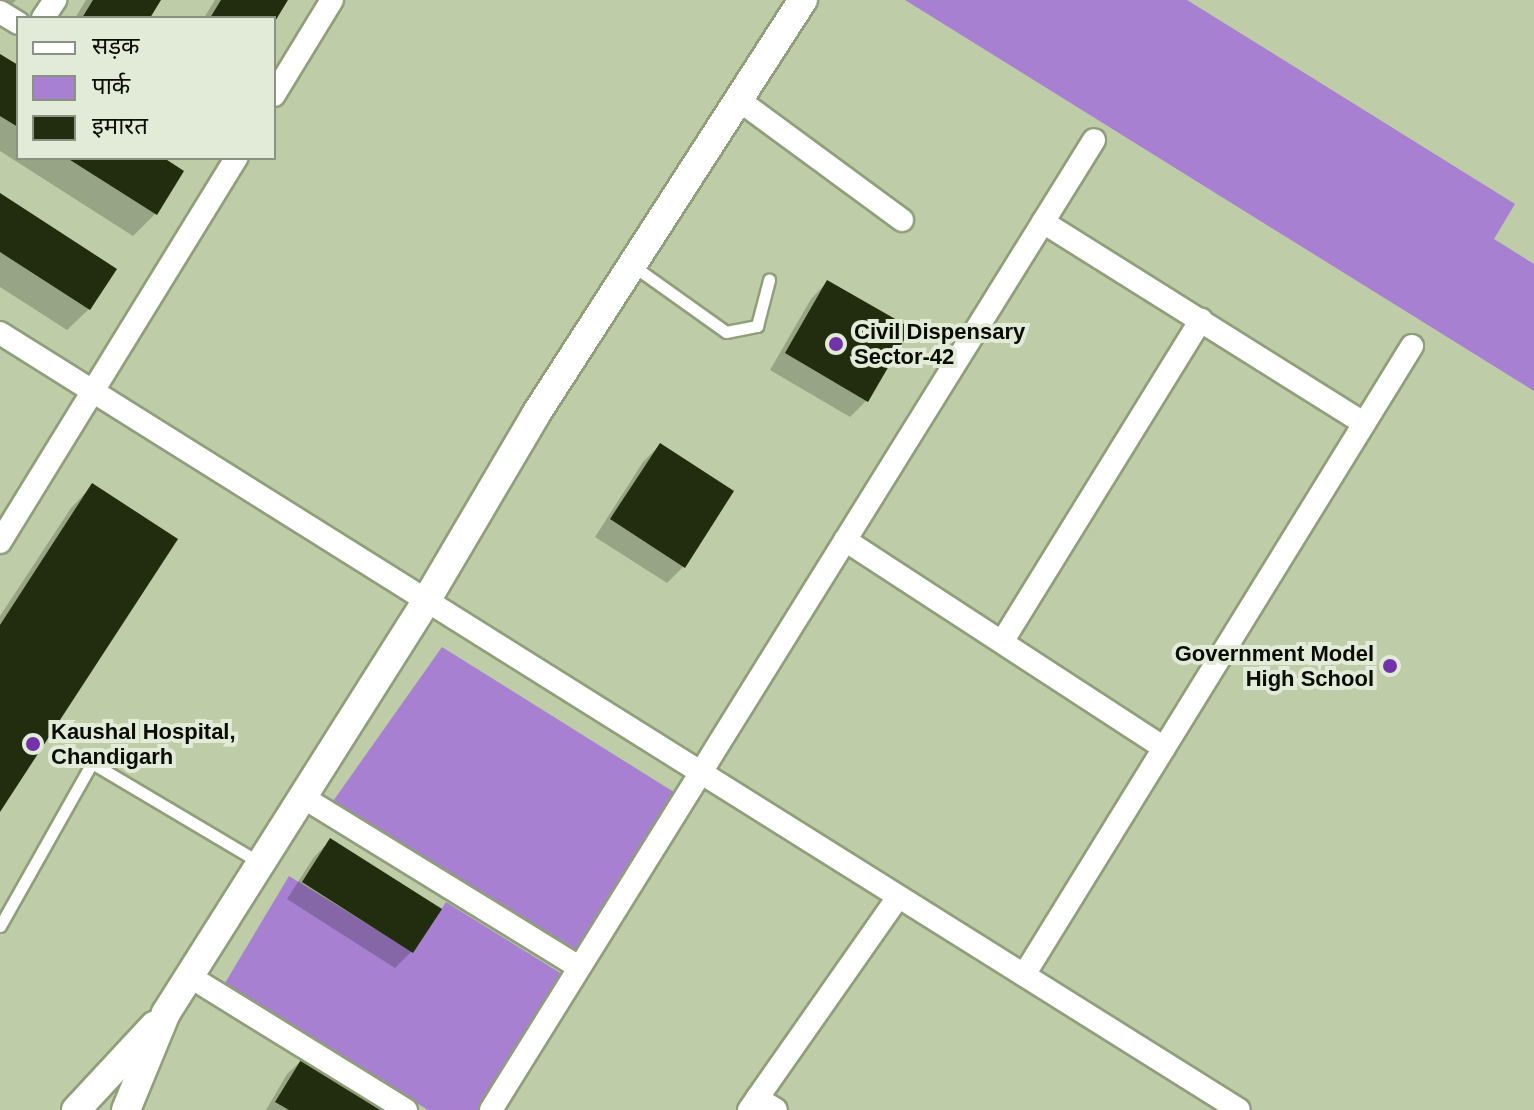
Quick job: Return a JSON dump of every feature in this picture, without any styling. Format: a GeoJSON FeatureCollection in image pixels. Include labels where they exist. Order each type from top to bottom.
{"type":"FeatureCollection","features":[{"type":"Feature","properties":{"kind":"street"},"geometry":{"type":"LineString","coordinates":[[276,92],[332,0]]}},
{"type":"Feature","properties":{"kind":"street"},"geometry":{"type":"LineString","coordinates":[[126,1110],[166,1013],[426,601],[536,414],[803,0]]}},
{"type":"Feature","properties":{"kind":"street"},"geometry":{"type":"LineString","coordinates":[[740,101],[902,220]]}},
{"type":"Feature","properties":{"kind":"street"},"geometry":{"type":"LineString","coordinates":[[491,1110],[577,966],[701,773],[1094,140]]}},
{"type":"Feature","properties":{"kind":"street"},"geometry":{"type":"LineString","coordinates":[[0,542],[235,160]]}},
{"type":"Feature","properties":{"kind":"street"},"geometry":{"type":"LineString","coordinates":[[1043,222],[1364,423]]}},
{"type":"Feature","properties":{"kind":"street"},"geometry":{"type":"LineString","coordinates":[[1002,642],[1201,320]]}},
{"type":"Feature","properties":{"kind":"street"},"geometry":{"type":"LineString","coordinates":[[0,333],[1239,1110]]}},
{"type":"Feature","properties":{"kind":"street"},"geometry":{"type":"LineString","coordinates":[[1024,975],[1412,346]]}},
{"type":"Feature","properties":{"kind":"street"},"geometry":{"type":"LineString","coordinates":[[845,540],[1164,748]]}},
{"type":"Feature","properties":{"kind":"street"},"geometry":{"type":"LineString","coordinates":[[301,796],[577,966]]}},
{"type":"Feature","properties":{"kind":"street"},"geometry":{"type":"LineString","coordinates":[[760,1106],[898,897]]}},
{"type":"Feature","properties":{"kind":"street"},"geometry":{"type":"LineString","coordinates":[[189,976],[406,1110]]}},
{"type":"Feature","properties":{"kind":"street"},"geometry":{"type":"LineString","coordinates":[[76,1110],[166,1013]]}},
{"type":"Feature","properties":{"kind":"lane"},"geometry":{"type":"LineString","coordinates":[[631,265],[726,332],[757,326],[769,280]]}},
{"type":"Feature","properties":{"kind":"lane"},"geometry":{"type":"LineString","coordinates":[[0,926],[92,763],[259,862]]}},
{"type":"Feature","properties":{"kind":"green space"},"geometry":{"type":"Polygon","coordinates":[[[905,0],[1187,0],[1515,204],[1494,239],[1534,264],[1534,391],[905,0]]]}},
{"type":"Feature","properties":{"kind":"green space"},"geometry":{"type":"Polygon","coordinates":[[[442,647],[685,799],[583,957],[331,804],[442,647]]]}},
{"type":"Feature","properties":{"kind":"green space"},"geometry":{"type":"Polygon","coordinates":[[[289,876],[413,952],[446,902],[570,979],[491,1110],[428,1110],[225,983],[289,876]]]}},
{"type":"Feature","properties":{"kind":"building"},"geometry":{"type":"Polygon","coordinates":[[[93,0],[161,0],[151,16],[83,16],[93,0]]]}},
{"type":"Feature","properties":{"kind":"building"},"geometry":{"type":"Polygon","coordinates":[[[221,0],[288,0],[276,20],[276,16],[211,16],[221,0]]]}},
{"type":"Feature","properties":{"kind":"building"},"geometry":{"type":"Polygon","coordinates":[[[0,54],[16,64],[16,126],[0,116],[0,54]]]}},
{"type":"Feature","properties":{"kind":"building"},"geometry":{"type":"Polygon","coordinates":[[[70,160],[167,160],[184,171],[157,215],[70,160]]]}},
{"type":"Feature","properties":{"kind":"building"},"geometry":{"type":"Polygon","coordinates":[[[0,193],[117,269],[90,310],[0,252],[0,193]]]}},
{"type":"Feature","properties":{"kind":"building"},"geometry":{"type":"Polygon","coordinates":[[[827,280],[911,328],[868,402],[785,353],[827,280]]]}},
{"type":"Feature","properties":{"kind":"building"},"geometry":{"type":"Polygon","coordinates":[[[660,443],[734,491],[685,568],[610,519],[660,443]]]}},
{"type":"Feature","properties":{"kind":"building"},"geometry":{"type":"Polygon","coordinates":[[[92,483],[178,539],[0,812],[0,625],[92,483]]]}},
{"type":"Feature","properties":{"kind":"building"},"geometry":{"type":"Polygon","coordinates":[[[330,838],[442,909],[413,953],[302,882],[330,838]]]}},
{"type":"Feature","properties":{"kind":"building"},"geometry":{"type":"Polygon","coordinates":[[[304,1055],[393,1110],[289,1110],[275,1102],[304,1055]]]}},
{"type":"Feature","properties":{"kind":"place","name":"Civil Dispensary Sector-42"},"geometry":{"type":"Point","coordinates":[836,344]}},
{"type":"Feature","properties":{"kind":"place","name":"Government Model High School"},"geometry":{"type":"Point","coordinates":[1390,666]}},
{"type":"Feature","properties":{"kind":"place","name":"Kaushal Hospital, Chandigarh"},"geometry":{"type":"Point","coordinates":[33,744]}}]}
